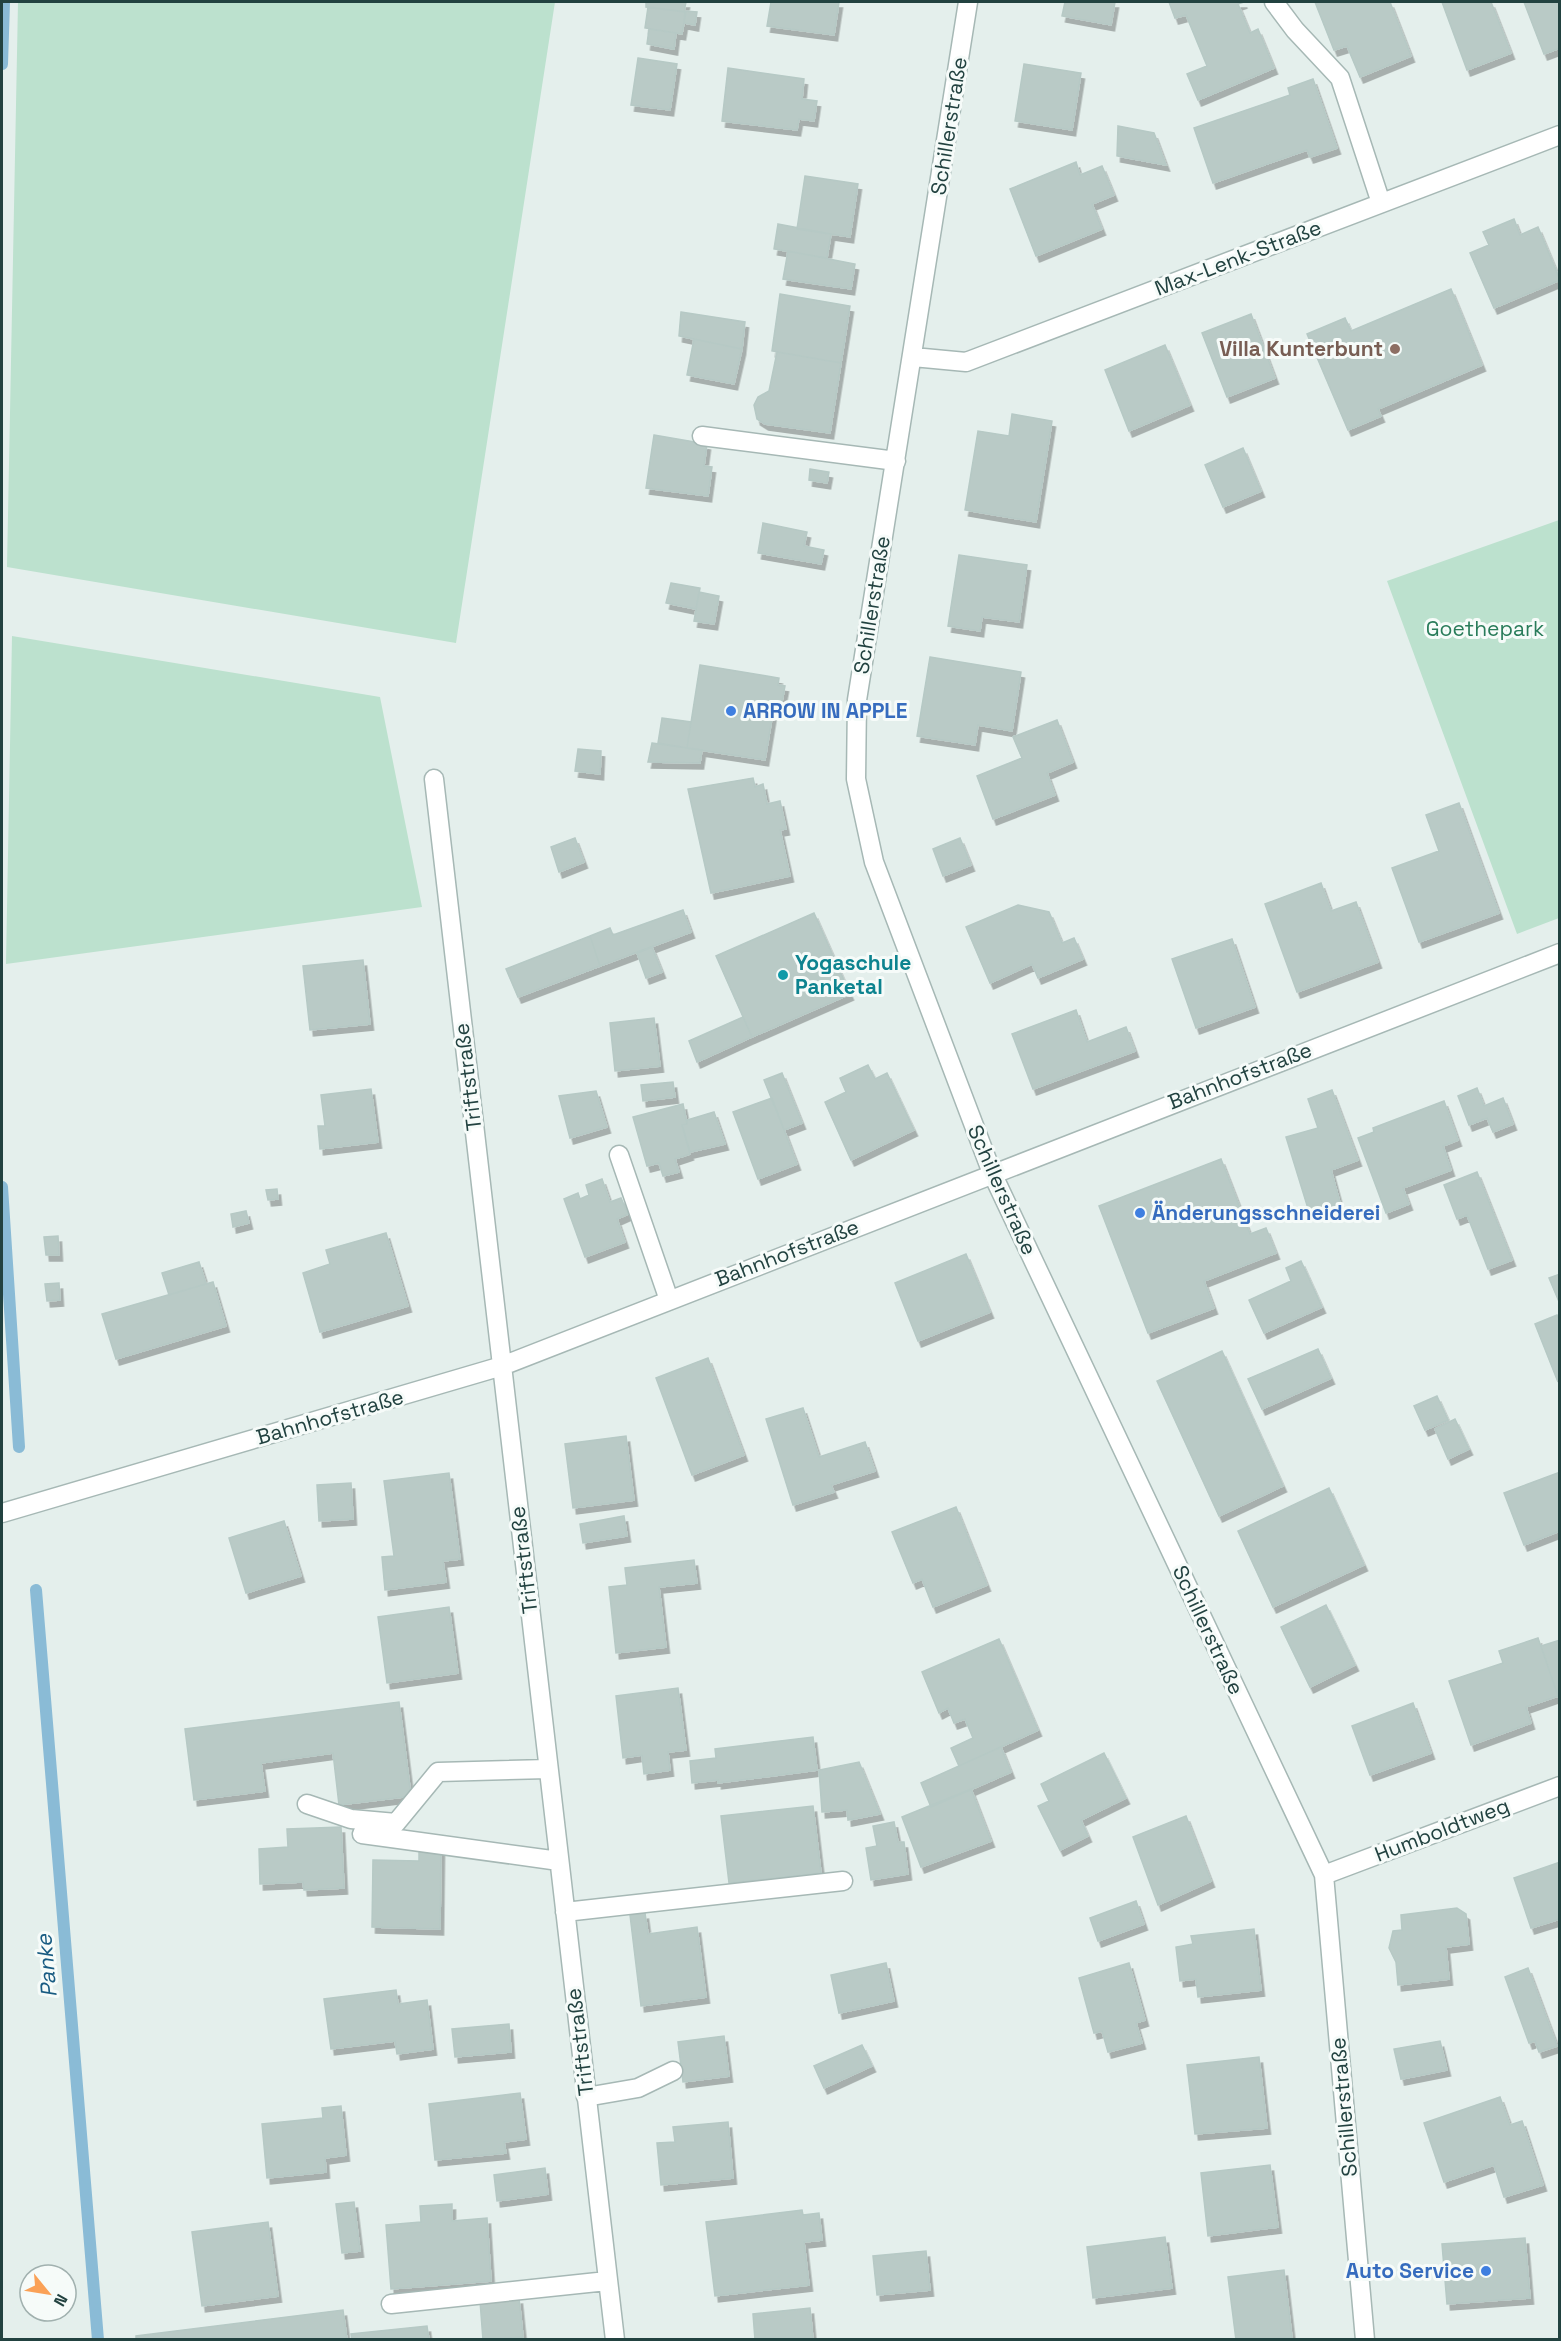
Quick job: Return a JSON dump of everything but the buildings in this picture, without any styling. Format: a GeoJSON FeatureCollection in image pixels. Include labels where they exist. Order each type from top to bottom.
{"type":"FeatureCollection","features":[{"type":"Feature","properties":{"kind":"street","name":"Schillerstraße"},"geometry":{"type":"LineString","coordinates":[[968,2],[857,700],[856,779],[874,862],[992,1173],[1324,1875],[1365,2340]]}},
{"type":"Feature","properties":{"kind":"street"},"geometry":{"type":"LineString","coordinates":[[1274,2],[1295,30],[1340,78],[1381,203]]}},
{"type":"Feature","properties":{"kind":"street","name":"Max-Lenk-Straße"},"geometry":{"type":"LineString","coordinates":[[913,357],[966,362],[1560,135]]}},
{"type":"Feature","properties":{"kind":"street"},"geometry":{"type":"LineString","coordinates":[[702,436],[896,461]]}},
{"type":"Feature","properties":{"kind":"street","name":"Triftstraße"},"geometry":{"type":"LineString","coordinates":[[434,780],[615,2340]]}},
{"type":"Feature","properties":{"kind":"street","name":"Bahnhofstraße"},"geometry":{"type":"LineString","coordinates":[[2,1513],[502,1366],[1560,952]]}},
{"type":"Feature","properties":{"kind":"street"},"geometry":{"type":"LineString","coordinates":[[619,1155],[669,1300]]}},
{"type":"Feature","properties":{"kind":"street"},"geometry":{"type":"LineString","coordinates":[[307,1804],[351,1819],[396,1823],[438,1772],[548,1769]]}},
{"type":"Feature","properties":{"kind":"street","name":"Humboldtweg"},"geometry":{"type":"LineString","coordinates":[[1324,1875],[1560,1786]]}},
{"type":"Feature","properties":{"kind":"street"},"geometry":{"type":"LineString","coordinates":[[362,1834],[559,1861]]}},
{"type":"Feature","properties":{"kind":"street"},"geometry":{"type":"LineString","coordinates":[[565,1912],[843,1881]]}},
{"type":"Feature","properties":{"kind":"street"},"geometry":{"type":"LineString","coordinates":[[586,2097],[638,2088],[672,2070]]}},
{"type":"Feature","properties":{"kind":"street"},"geometry":{"type":"LineString","coordinates":[[391,2304],[608,2281]]}},
{"type":"Feature","properties":{"kind":"green space"},"geometry":{"type":"Polygon","coordinates":[[[18,2],[555,2],[456,643],[7,567],[18,2]]]}},
{"type":"Feature","properties":{"kind":"green space","name":"Goethepark"},"geometry":{"type":"Polygon","coordinates":[[[1559,520],[1559,918],[1517,934],[1387,581],[1559,520]]]}},
{"type":"Feature","properties":{"kind":"green space"},"geometry":{"type":"Polygon","coordinates":[[[12,636],[380,697],[422,907],[6,964],[12,636]]]}},
{"type":"Feature","properties":{"kind":"waterway","name":"Panke"},"geometry":{"type":"LineString","coordinates":[[2,64],[4,2]]}},
{"type":"Feature","properties":{"kind":"waterway","name":"Panke"},"geometry":{"type":"LineString","coordinates":[[2,1187],[19,1447]]}},
{"type":"Feature","properties":{"kind":"waterway","name":"Panke"},"geometry":{"type":"LineString","coordinates":[[36,1590],[98,2340]]}},
{"type":"Feature","properties":{"kind":"place","name":"Villa Kunterbunt"},"geometry":{"type":"Point","coordinates":[1395,349]}},
{"type":"Feature","properties":{"kind":"place","name":"ARROW IN APPLE"},"geometry":{"type":"Point","coordinates":[731,711]}},
{"type":"Feature","properties":{"kind":"place","name":"Yogaschule Panketal"},"geometry":{"type":"Point","coordinates":[783,975]}},
{"type":"Feature","properties":{"kind":"place","name":"Änderungsschneiderei"},"geometry":{"type":"Point","coordinates":[1140,1213]}},
{"type":"Feature","properties":{"kind":"place","name":"Auto Service"},"geometry":{"type":"Point","coordinates":[1486,2271]}}]}
